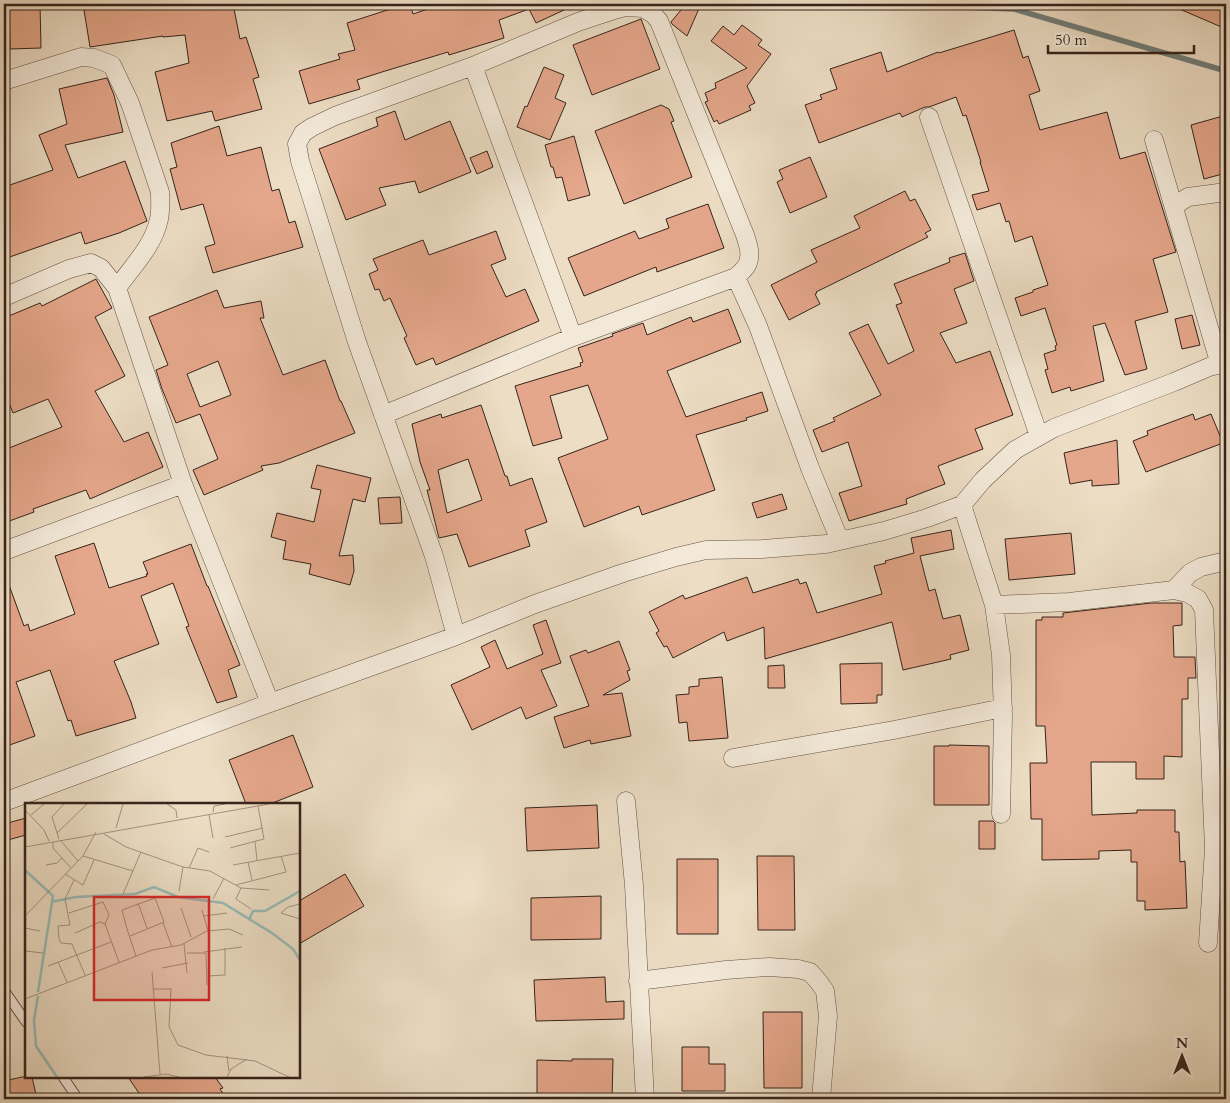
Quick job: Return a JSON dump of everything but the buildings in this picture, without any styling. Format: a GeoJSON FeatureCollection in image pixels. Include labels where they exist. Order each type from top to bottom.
{"type":"FeatureCollection","features":[{"type":"Feature","properties":{"kind":"street"},"geometry":{"type":"LineString","coordinates":[[383,415],[573,337],[736,277],[747,266],[750,254],[749,246],[659,21],[653,14],[643,8],[625,7],[578,22],[473,66],[312,126],[303,133],[297,144],[300,161],[356,342],[434,556],[456,636]]}},
{"type":"Feature","properties":{"kind":"street"},"geometry":{"type":"LineString","coordinates":[[4,81],[81,57],[94,58],[112,65],[130,103],[160,192],[161,206],[159,220],[151,242],[117,288]]}},
{"type":"Feature","properties":{"kind":"street"},"geometry":{"type":"LineString","coordinates":[[473,66],[573,337]]}},
{"type":"Feature","properties":{"kind":"street"},"geometry":{"type":"LineString","coordinates":[[929,117],[1039,436]]}},
{"type":"Feature","properties":{"kind":"street"},"geometry":{"type":"LineString","coordinates":[[4,802],[456,636],[535,604],[623,572],[706,550],[762,549],[826,544],[884,531],[927,518],[962,505],[983,480],[1015,450],[1054,428],[1209,367],[1223,364],[1154,140]]}},
{"type":"Feature","properties":{"kind":"street"},"geometry":{"type":"LineString","coordinates":[[1174,206],[1188,197],[1226,192]]}},
{"type":"Feature","properties":{"kind":"street"},"geometry":{"type":"LineString","coordinates":[[4,297],[69,269],[91,263],[101,268],[117,288],[183,484],[270,703]]}},
{"type":"Feature","properties":{"kind":"street"},"geometry":{"type":"LineString","coordinates":[[736,277],[758,326],[810,468],[840,541]]}},
{"type":"Feature","properties":{"kind":"street"},"geometry":{"type":"LineString","coordinates":[[4,551],[183,484]]}},
{"type":"Feature","properties":{"kind":"street"},"geometry":{"type":"LineString","coordinates":[[962,505],[994,605],[1001,655],[1003,708],[1000,814]]}},
{"type":"Feature","properties":{"kind":"street"},"geometry":{"type":"LineString","coordinates":[[1174,590],[1190,572],[1201,567],[1226,562]]}},
{"type":"Feature","properties":{"kind":"street"},"geometry":{"type":"LineString","coordinates":[[994,605],[1069,602],[1174,590],[1187,593],[1198,599],[1204,610],[1220,848],[1208,943]]}},
{"type":"Feature","properties":{"kind":"street"},"geometry":{"type":"LineString","coordinates":[[733,758],[894,730],[1003,708]]}},
{"type":"Feature","properties":{"kind":"street"},"geometry":{"type":"LineString","coordinates":[[626,801],[634,885],[645,1099]]}},
{"type":"Feature","properties":{"kind":"street"},"geometry":{"type":"LineString","coordinates":[[638,981],[726,970],[769,967],[798,969],[810,972],[825,991],[828,1016],[820,1099]]}},
{"type":"Feature","properties":{"kind":"lane"},"geometry":{"type":"LineString","coordinates":[[4,990],[25,1021]]}},
{"type":"Feature","properties":{"kind":"lane"},"geometry":{"type":"LineString","coordinates":[[64,1078],[78,1099]]}},
{"type":"Feature","properties":{"kind":"waterway"},"geometry":{"type":"LineString","coordinates":[[898,4],[1014,9],[1226,71]]}}]}
